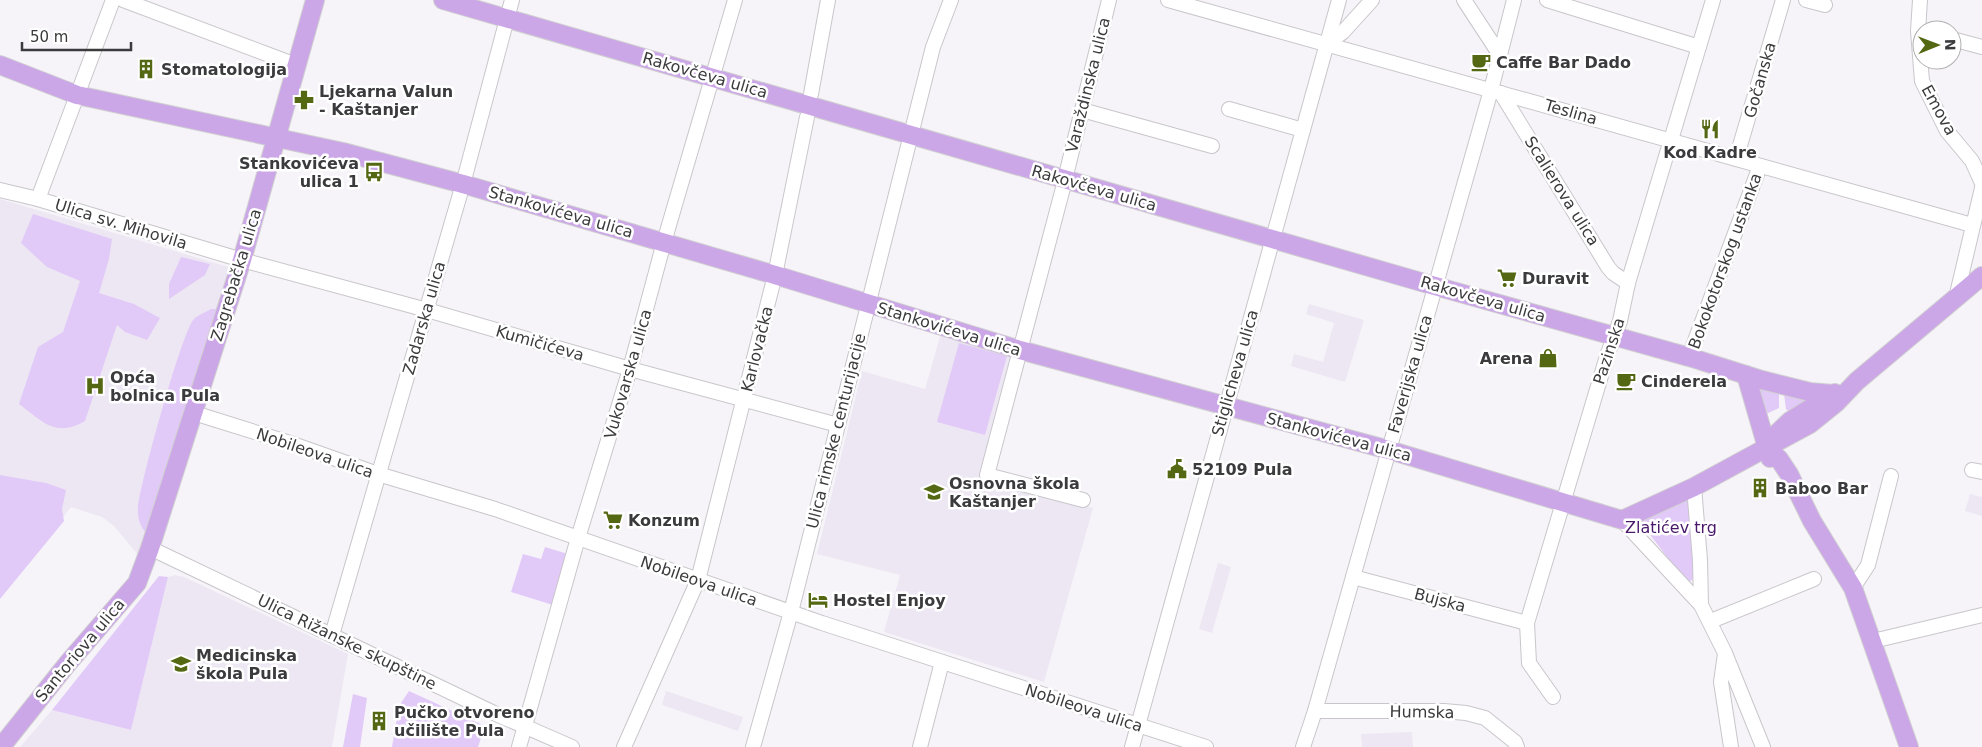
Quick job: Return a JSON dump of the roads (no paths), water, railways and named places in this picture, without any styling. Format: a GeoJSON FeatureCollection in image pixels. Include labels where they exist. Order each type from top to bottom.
{"type":"FeatureCollection","features":[{"type":"Feature","properties":{"kind":"main road","name":"Zagrebačka ulica"},"geometry":{"type":"LineString","coordinates":[[150,548],[242,260],[315,0]]}},
{"type":"Feature","properties":{"kind":"main road","name":"Rakovčeva ulica"},"geometry":{"type":"LineString","coordinates":[[443,0],[1435,286],[1689,357],[1746,375],[1810,392],[1833,394]]}},
{"type":"Feature","properties":{"kind":"main road","name":"Stankovićeva ulica"},"geometry":{"type":"LineString","coordinates":[[0,65],[77,95],[276,136],[463,184],[775,275],[1020,350],[1389,450],[1622,520]]}},
{"type":"Feature","properties":{"kind":"main road"},"geometry":{"type":"LineString","coordinates":[[1622,520],[1694,487],[1798,431],[1823,414],[1857,381],[1982,276]]}},
{"type":"Feature","properties":{"kind":"main road"},"geometry":{"type":"LineString","coordinates":[[1746,375],[1774,470],[1790,497],[1812,521]]}},
{"type":"Feature","properties":{"kind":"main road"},"geometry":{"type":"LineString","coordinates":[[1767,448],[1774,435],[1790,420],[1857,381]]}},
{"type":"Feature","properties":{"kind":"main road"},"geometry":{"type":"LineString","coordinates":[[1789,474],[1788,455],[1792,441],[1798,431]]}},
{"type":"Feature","properties":{"kind":"main road"},"geometry":{"type":"LineString","coordinates":[[1767,448],[1779,459],[1789,474],[1812,521],[1854,588],[1909,747]]}},
{"type":"Feature","properties":{"kind":"main road","name":"Santoriova ulica"},"geometry":{"type":"LineString","coordinates":[[1,747],[68,663],[137,582],[150,548]]}},
{"type":"Feature","properties":{"kind":"street"},"geometry":{"type":"LineString","coordinates":[[38,199],[113,0]]}},
{"type":"Feature","properties":{"kind":"street"},"geometry":{"type":"LineString","coordinates":[[123,0],[296,65]]}},
{"type":"Feature","properties":{"kind":"street","name":"Zadarska ulica"},"geometry":{"type":"LineString","coordinates":[[332,634],[463,184],[512,0]]}},
{"type":"Feature","properties":{"kind":"street","name":"Vukovarska ulica"},"geometry":{"type":"LineString","coordinates":[[519,747],[578,538],[630,369],[664,242],[735,0]]}},
{"type":"Feature","properties":{"kind":"street"},"geometry":{"type":"LineString","coordinates":[[811,94],[828,0]]}},
{"type":"Feature","properties":{"kind":"street","name":"Ulica rimske centurijacije"},"geometry":{"type":"LineString","coordinates":[[753,747],[791,612],[933,47],[951,0]]}},
{"type":"Feature","properties":{"kind":"street","name":"Varaždinska ulica"},"geometry":{"type":"LineString","coordinates":[[1067,170],[1108,0]]}},
{"type":"Feature","properties":{"kind":"street","name":"Teslina"},"geometry":{"type":"LineString","coordinates":[[1168,0],[1972,226]]}},
{"type":"Feature","properties":{"kind":"street","name":"Stiglicheva ulica"},"geometry":{"type":"LineString","coordinates":[[1132,747],[1339,0]]}},
{"type":"Feature","properties":{"kind":"street"},"geometry":{"type":"LineString","coordinates":[[1326,44],[1343,32],[1372,0]]}},
{"type":"Feature","properties":{"kind":"street"},"geometry":{"type":"LineString","coordinates":[[1464,0],[1500,54]]}},
{"type":"Feature","properties":{"kind":"street","name":"Faverijska ulica"},"geometry":{"type":"LineString","coordinates":[[1303,747],[1315,711],[1435,286],[1496,91],[1500,54],[1514,0]]}},
{"type":"Feature","properties":{"kind":"street"},"geometry":{"type":"LineString","coordinates":[[1547,0],[1699,47]]}},
{"type":"Feature","properties":{"kind":"street","name":"Pazinska"},"geometry":{"type":"LineString","coordinates":[[1553,697],[1529,662],[1527,623],[1607,356],[1615,337],[1628,283],[1713,0]]}},
{"type":"Feature","properties":{"kind":"street","name":"Gočanska"},"geometry":{"type":"LineString","coordinates":[[1736,159],[1783,0]]}},
{"type":"Feature","properties":{"kind":"street"},"geometry":{"type":"LineString","coordinates":[[1806,0],[1825,6]]}},
{"type":"Feature","properties":{"kind":"street","name":"Emova"},"geometry":{"type":"LineString","coordinates":[[1920,0],[1920,20]]}},
{"type":"Feature","properties":{"kind":"street"},"geometry":{"type":"LineString","coordinates":[[1962,42],[1982,47]]}},
{"type":"Feature","properties":{"kind":"street","name":"Emova"},"geometry":{"type":"LineString","coordinates":[[1922,70],[1922,81],[1947,130],[1972,161],[1982,183]]}},
{"type":"Feature","properties":{"kind":"street","name":"Scalierova ulica"},"geometry":{"type":"LineString","coordinates":[[1496,91],[1608,267],[1613,273],[1628,283]]}},
{"type":"Feature","properties":{"kind":"street"},"geometry":{"type":"LineString","coordinates":[[1229,109],[1303,130]]}},
{"type":"Feature","properties":{"kind":"street"},"geometry":{"type":"LineString","coordinates":[[1082,110],[1212,146]]}},
{"type":"Feature","properties":{"kind":"street","name":"Karlovačka"},"geometry":{"type":"LineString","coordinates":[[624,747],[698,580],[745,400],[775,275],[807,117]]}},
{"type":"Feature","properties":{"kind":"street","name":"Bokokotorskog ustanka"},"geometry":{"type":"LineString","coordinates":[[1689,357],[1760,166]]}},
{"type":"Feature","properties":{"kind":"street"},"geometry":{"type":"LineString","coordinates":[[1063,188],[987,475],[1083,500]]}},
{"type":"Feature","properties":{"kind":"street"},"geometry":{"type":"LineString","coordinates":[[1956,298],[1982,188]]}},
{"type":"Feature","properties":{"kind":"street","name":"Ulica sv. Mihovila"},"geometry":{"type":"LineString","coordinates":[[0,190],[38,199],[242,260]]}},
{"type":"Feature","properties":{"kind":"street","name":"Kumičićeva"},"geometry":{"type":"LineString","coordinates":[[242,260],[427,310],[630,369],[838,425]]}},
{"type":"Feature","properties":{"kind":"street","name":"Nobileova ulica"},"geometry":{"type":"LineString","coordinates":[[194,413],[293,444],[378,474],[495,509],[791,612],[1206,747]]}},
{"type":"Feature","properties":{"kind":"street"},"geometry":{"type":"LineString","coordinates":[[1854,588],[1868,565],[1891,476]]}},
{"type":"Feature","properties":{"kind":"street"},"geometry":{"type":"LineString","coordinates":[[1694,487],[1700,560],[1701,605]]}},
{"type":"Feature","properties":{"kind":"street"},"geometry":{"type":"LineString","coordinates":[[1622,520],[1701,605],[1726,653],[1763,747]]}},
{"type":"Feature","properties":{"kind":"street","name":"Ulica Rižanske skupštine"},"geometry":{"type":"LineString","coordinates":[[150,548],[572,747]]}},
{"type":"Feature","properties":{"kind":"street","name":"Bujska"},"geometry":{"type":"LineString","coordinates":[[1353,576],[1527,623]]}},
{"type":"Feature","properties":{"kind":"street"},"geometry":{"type":"LineString","coordinates":[[1710,621],[1814,579]]}},
{"type":"Feature","properties":{"kind":"street"},"geometry":{"type":"LineString","coordinates":[[1873,642],[1982,615]]}},
{"type":"Feature","properties":{"kind":"street"},"geometry":{"type":"LineString","coordinates":[[1726,653],[1722,682],[1731,747]]}},
{"type":"Feature","properties":{"kind":"street"},"geometry":{"type":"LineString","coordinates":[[920,747],[942,662]]}},
{"type":"Feature","properties":{"kind":"street","name":"Humska"},"geometry":{"type":"LineString","coordinates":[[1315,711],[1466,713],[1485,718],[1515,742],[1518,747]]}},
{"type":"Feature","properties":{"kind":"place","name":"Caffe Bar Dado"},"geometry":{"type":"Point","coordinates":[1481,62]}},
{"type":"Feature","properties":{"kind":"place","name":"Stomatologija"},"geometry":{"type":"Point","coordinates":[146,69]}},
{"type":"Feature","properties":{"kind":"place","name":"Ljekarna Valun - Kaštanjer"},"geometry":{"type":"Point","coordinates":[304,100]}},
{"type":"Feature","properties":{"kind":"place","name":"Kod Kadre"},"geometry":{"type":"Point","coordinates":[1710,129]}},
{"type":"Feature","properties":{"kind":"place","name":"Stankovićeva ulica 1"},"geometry":{"type":"Point","coordinates":[374,172]}},
{"type":"Feature","properties":{"kind":"place","name":"Duravit"},"geometry":{"type":"Point","coordinates":[1507,278]}},
{"type":"Feature","properties":{"kind":"place","name":"Arena"},"geometry":{"type":"Point","coordinates":[1548,358]}},
{"type":"Feature","properties":{"kind":"place","name":"Cinderela"},"geometry":{"type":"Point","coordinates":[1626,381]}},
{"type":"Feature","properties":{"kind":"place","name":"Opća bolnica Pula"},"geometry":{"type":"Point","coordinates":[95,386]}},
{"type":"Feature","properties":{"kind":"place","name":"52109 Pula"},"geometry":{"type":"Point","coordinates":[1177,469]}},
{"type":"Feature","properties":{"kind":"place","name":"Baboo Bar"},"geometry":{"type":"Point","coordinates":[1760,488]}},
{"type":"Feature","properties":{"kind":"place","name":"Osnovna škola Kaštanjer"},"geometry":{"type":"Point","coordinates":[934,492]}},
{"type":"Feature","properties":{"kind":"place","name":"Konzum"},"geometry":{"type":"Point","coordinates":[613,520]}},
{"type":"Feature","properties":{"kind":"place","name":"Hostel Enjoy"},"geometry":{"type":"Point","coordinates":[818,600]}},
{"type":"Feature","properties":{"kind":"place","name":"Medicinska škola Pula"},"geometry":{"type":"Point","coordinates":[181,664]}},
{"type":"Feature","properties":{"kind":"place","name":"Pučko otvoreno učilište Pula"},"geometry":{"type":"Point","coordinates":[379,721]}},
{"type":"Feature","properties":{"kind":"park label","name":"Zlatićev trg"},"geometry":{"type":"Point","coordinates":[1671,527]}}]}
